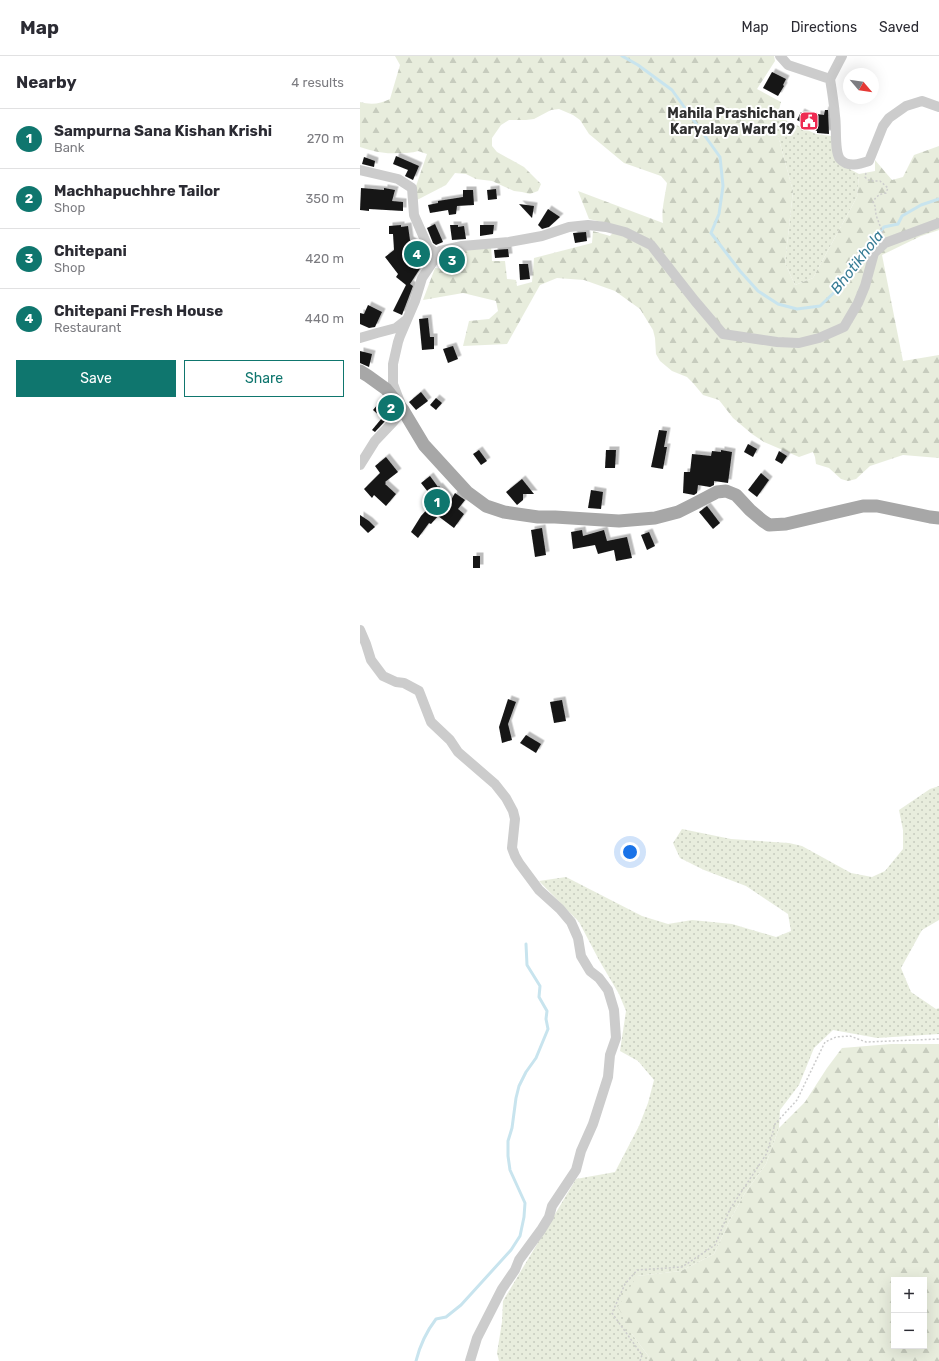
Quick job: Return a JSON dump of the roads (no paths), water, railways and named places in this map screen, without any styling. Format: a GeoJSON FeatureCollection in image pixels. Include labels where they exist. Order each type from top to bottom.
{"type":"FeatureCollection","features":[{"type":"Feature","properties":{"kind":"main road"},"geometry":{"type":"LineString","coordinates":[[360,371],[386,389],[403,410],[424,446],[467,492],[486,506],[509,513],[538,517],[619,521],[655,518],[678,512],[717,492],[726,491],[736,495],[750,510],[769,525],[786,524],[863,506],[877,506],[939,518]]}},
{"type":"Feature","properties":{"kind":"street"},"geometry":{"type":"LineString","coordinates":[[780,56],[788,65],[830,79]]}},
{"type":"Feature","properties":{"kind":"street"},"geometry":{"type":"LineString","coordinates":[[842,56],[830,79],[836,118],[837,150],[840,159],[847,163],[856,166],[869,161],[883,126],[888,118],[906,106],[922,101],[939,107]]}},
{"type":"Feature","properties":{"kind":"street"},"geometry":{"type":"LineString","coordinates":[[360,170],[398,179],[412,188],[414,215],[428,247],[439,255]]}},
{"type":"Feature","properties":{"kind":"street"},"geometry":{"type":"LineString","coordinates":[[360,465],[375,441],[394,422],[403,410],[393,384],[393,364],[400,336],[415,301],[422,278],[439,255],[440,251],[462,246],[509,242],[542,236],[569,227],[588,225],[606,227],[624,232],[651,244],[694,301],[723,334],[777,342],[799,343],[819,338],[844,327],[858,303],[865,286],[874,253],[885,243],[939,223]]}},
{"type":"Feature","properties":{"kind":"street"},"geometry":{"type":"LineString","coordinates":[[360,338],[396,328],[407,320]]}},
{"type":"Feature","properties":{"kind":"street"},"geometry":{"type":"LineString","coordinates":[[360,630],[371,660],[383,676],[396,682],[404,683],[419,691],[431,722],[450,740],[458,752],[495,784],[506,798],[513,811],[514,819],[512,848],[519,864],[539,890],[560,909],[571,922],[578,938],[581,956],[590,971],[599,978],[608,990],[614,1010],[616,1038],[610,1055],[608,1077],[593,1124],[581,1151],[576,1170],[552,1206],[549,1217],[541,1230],[519,1260],[515,1270],[502,1289],[477,1338],[470,1361]]}},
{"type":"Feature","properties":{"kind":"waterway","name":"Bhotikhola"},"geometry":{"type":"LineString","coordinates":[[622,56],[638,65],[672,90],[720,157],[723,186],[719,214],[711,233],[740,271],[758,291],[778,304],[797,309],[820,306],[843,284],[867,248],[884,227],[898,224],[902,216],[921,205],[939,199]]}},
{"type":"Feature","properties":{"kind":"waterway"},"geometry":{"type":"LineString","coordinates":[[416,1361],[424,1339],[436,1319],[446,1317],[461,1305],[511,1250],[520,1236],[525,1203],[510,1170],[508,1141],[512,1128],[519,1086],[526,1072],[536,1058],[548,1029],[546,1019],[547,1011],[539,997],[540,986],[527,965],[526,944]]}},
{"type":"Feature","properties":{"kind":"place","name":"Mahila Prashichan Karyalaya Ward 19"},"geometry":{"type":"Point","coordinates":[809,121]}},
{"type":"Feature","properties":{"kind":"place","name":"Chitepani Fresh House"},"geometry":{"type":"Point","coordinates":[417,254]}},
{"type":"Feature","properties":{"kind":"place","name":"Chitepani"},"geometry":{"type":"Point","coordinates":[452,260]}},
{"type":"Feature","properties":{"kind":"place","name":"Machhapuchhre Tailor"},"geometry":{"type":"Point","coordinates":[391,408]}},
{"type":"Feature","properties":{"kind":"place","name":"Sampurna Sana Kishan Krishi"},"geometry":{"type":"Point","coordinates":[437,502]}}]}
